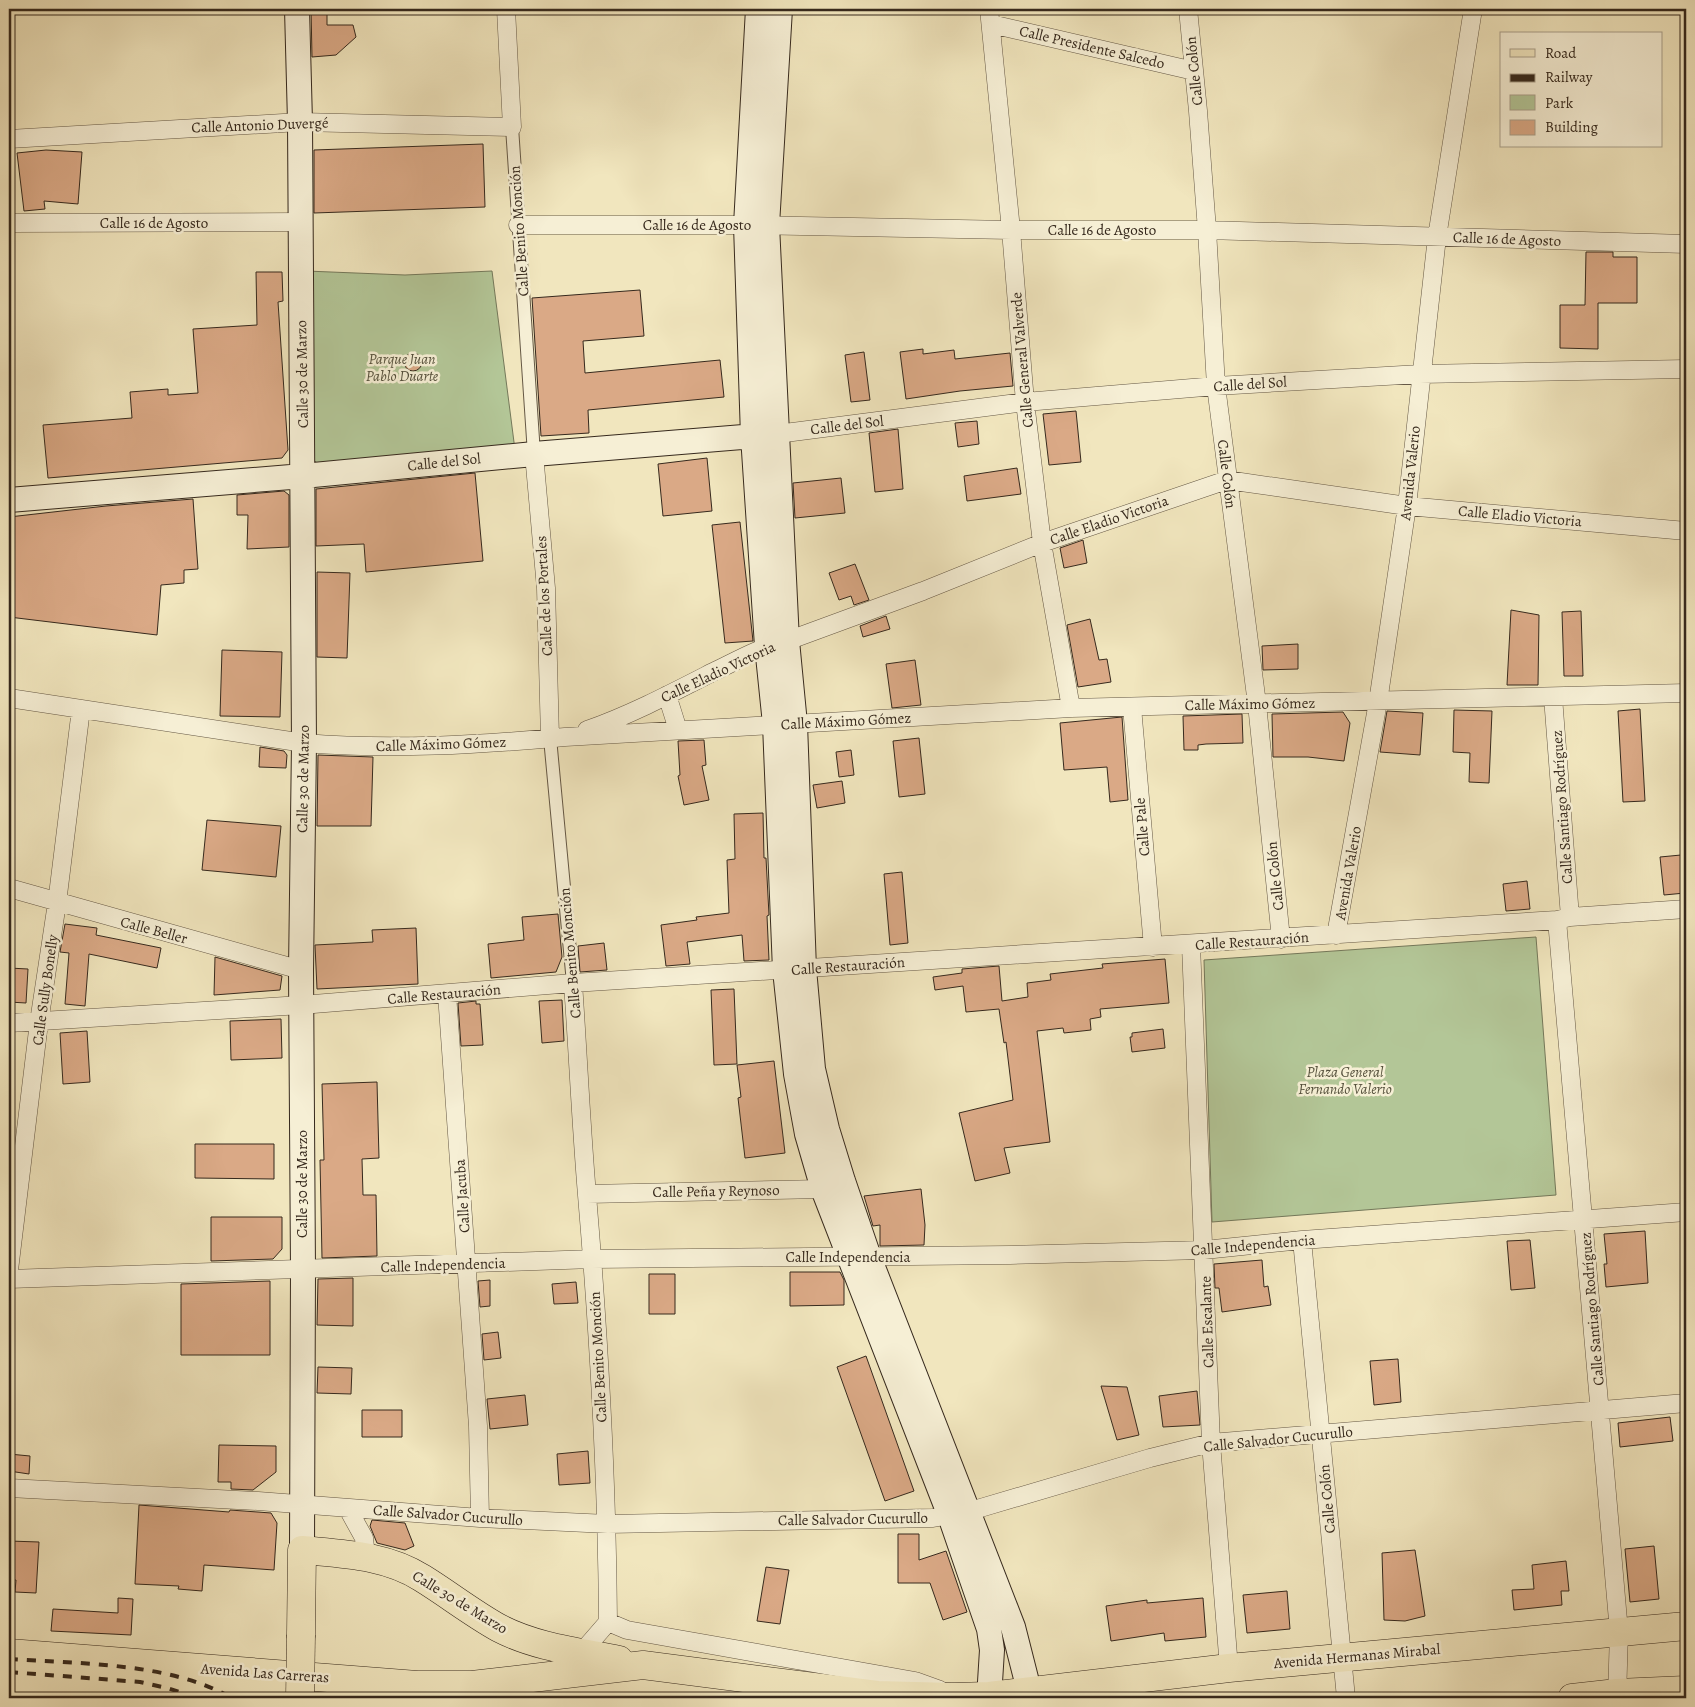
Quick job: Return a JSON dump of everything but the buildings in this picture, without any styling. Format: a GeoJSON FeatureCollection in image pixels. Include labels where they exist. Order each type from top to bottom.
{"type":"FeatureCollection","features":[{"type":"Feature","properties":{"kind":"main road","name":"Calle 30 de Marzo"},"geometry":{"type":"LineString","coordinates":[[297,9],[300,122],[304,743],[301,970],[303,1270],[302,1635],[300,1698]]}},
{"type":"Feature","properties":{"kind":"main road"},"geometry":{"type":"LineString","coordinates":[[758,9],[754,436],[785,724],[795,969],[827,1129],[833,1185],[959,1514],[1013,1627],[1030,1695]]}},
{"type":"Feature","properties":{"kind":"main road"},"geometry":{"type":"LineString","coordinates":[[777,643],[777,434],[756,225],[780,9]]}},
{"type":"Feature","properties":{"kind":"main road","name":"Calle del Sol"},"geometry":{"type":"LineString","coordinates":[[9,500],[777,434]]}},
{"type":"Feature","properties":{"kind":"main road"},"geometry":{"type":"LineString","coordinates":[[959,1514],[989,1629],[992,1650],[989,1697]]}},
{"type":"Feature","properties":{"kind":"main road","name":"Calle 30 de Marzo"},"geometry":{"type":"LineString","coordinates":[[302,1550],[366,1557],[389,1563],[422,1577],[458,1603],[500,1628],[538,1643],[643,1665]]}},
{"type":"Feature","properties":{"kind":"main road","name":"Avenida Hermanas Mirabal"},"geometry":{"type":"LineString","coordinates":[[1030,1695],[1229,1668],[1686,1626]]}},
{"type":"Feature","properties":{"kind":"main road","name":"Avenida Las Carreras"},"geometry":{"type":"LineString","coordinates":[[9,1653],[417,1685],[472,1686],[643,1665],[877,1695],[989,1697],[1030,1695]]}},
{"type":"Feature","properties":{"kind":"main road","name":"Avenida Las Carreras"},"geometry":{"type":"LineString","coordinates":[[9,1678],[293,1698]]}},
{"type":"Feature","properties":{"kind":"main road"},"geometry":{"type":"LineString","coordinates":[[1572,1698],[1686,1690]]}},
{"type":"Feature","properties":{"kind":"street","name":"Calle Benito Monción"},"geometry":{"type":"LineString","coordinates":[[506,9],[518,225],[534,454]]}},
{"type":"Feature","properties":{"kind":"street","name":"Calle Colón"},"geometry":{"type":"LineString","coordinates":[[1188,9],[1207,230],[1216,386],[1257,704],[1281,938]]}},
{"type":"Feature","properties":{"kind":"street","name":"Avenida Valerio"},"geometry":{"type":"LineString","coordinates":[[1336,935],[1378,702],[1407,506],[1420,374],[1437,237],[1473,9]]}},
{"type":"Feature","properties":{"kind":"street","name":"Calle Presidente Salcedo"},"geometry":{"type":"LineString","coordinates":[[990,16],[1194,71]]}},
{"type":"Feature","properties":{"kind":"street","name":"Calle General Valverde"},"geometry":{"type":"LineString","coordinates":[[990,16],[1011,230],[1024,402],[1042,543],[1071,708]]}},
{"type":"Feature","properties":{"kind":"street","name":"Calle Antonio Duvergé"},"geometry":{"type":"LineString","coordinates":[[9,139],[300,122],[512,127]]}},
{"type":"Feature","properties":{"kind":"street","name":"Calle 16 de Agosto"},"geometry":{"type":"LineString","coordinates":[[9,223],[300,222]]}},
{"type":"Feature","properties":{"kind":"street","name":"Calle 16 de Agosto"},"geometry":{"type":"LineString","coordinates":[[518,225],[756,225],[1011,230],[1207,230],[1686,244]]}},
{"type":"Feature","properties":{"kind":"street","name":"Calle del Sol"},"geometry":{"type":"LineString","coordinates":[[777,434],[1024,402],[1216,386],[1420,374],[1686,369]]}},
{"type":"Feature","properties":{"kind":"street","name":"Calle de los Portales"},"geometry":{"type":"LineString","coordinates":[[534,454],[557,738]]}},
{"type":"Feature","properties":{"kind":"street","name":"Calle Eladio Victoria"},"geometry":{"type":"LineString","coordinates":[[557,738],[609,722],[777,643],[923,591],[1042,543],[1227,480],[1407,506],[1686,531]]}},
{"type":"Feature","properties":{"kind":"street","name":"Calle Máximo Gómez"},"geometry":{"type":"LineString","coordinates":[[9,698],[304,743],[409,746],[482,744],[678,730],[1071,708],[1686,693]]}},
{"type":"Feature","properties":{"kind":"street"},"geometry":{"type":"LineString","coordinates":[[667,695],[678,730]]}},
{"type":"Feature","properties":{"kind":"street","name":"Calle Santiago Rodríguez"},"geometry":{"type":"LineString","coordinates":[[1553,697],[1563,918],[1584,1220],[1619,1632],[1617,1696]]}},
{"type":"Feature","properties":{"kind":"street","name":"Calle Pale"},"geometry":{"type":"LineString","coordinates":[[1132,707],[1153,947]]}},
{"type":"Feature","properties":{"kind":"street","name":"Calle Sully Bonelly"},"geometry":{"type":"LineString","coordinates":[[9,1270],[39,1022],[57,903],[81,709]]}},
{"type":"Feature","properties":{"kind":"street","name":"Calle Benito Monción"},"geometry":{"type":"LineString","coordinates":[[557,738],[587,1194],[593,1259],[608,1524],[608,1622]]}},
{"type":"Feature","properties":{"kind":"street","name":"Calle Beller"},"geometry":{"type":"LineString","coordinates":[[9,888],[301,970]]}},
{"type":"Feature","properties":{"kind":"street","name":"Calle Restauración"},"geometry":{"type":"LineString","coordinates":[[9,1023],[447,994],[574,983],[1191,945],[1686,909]]}},
{"type":"Feature","properties":{"kind":"street","name":"Calle Escalante"},"geometry":{"type":"LineString","coordinates":[[1191,945],[1211,1443],[1229,1668]]}},
{"type":"Feature","properties":{"kind":"street","name":"Calle Jacuba"},"geometry":{"type":"LineString","coordinates":[[447,994],[478,1426],[480,1518]]}},
{"type":"Feature","properties":{"kind":"street","name":"Calle Peña y Reynoso"},"geometry":{"type":"LineString","coordinates":[[587,1194],[833,1185]]}},
{"type":"Feature","properties":{"kind":"street","name":"Calle Independencia"},"geometry":{"type":"LineString","coordinates":[[9,1279],[593,1259],[1010,1255],[1204,1250],[1302,1240],[1686,1212]]}},
{"type":"Feature","properties":{"kind":"street","name":"Calle Colón"},"geometry":{"type":"LineString","coordinates":[[1302,1240],[1346,1698]]}},
{"type":"Feature","properties":{"kind":"street","name":"Calle Salvador Cucurullo"},"geometry":{"type":"LineString","coordinates":[[9,1488],[302,1504],[480,1518],[608,1524],[933,1518],[959,1514],[1150,1458],[1211,1443],[1686,1403]]}},
{"type":"Feature","properties":{"kind":"street"},"geometry":{"type":"LineString","coordinates":[[348,1509],[364,1538],[366,1557]]}},
{"type":"Feature","properties":{"kind":"street"},"geometry":{"type":"LineString","coordinates":[[582,1652],[608,1622],[627,1630],[915,1681],[954,1697]]}},
{"type":"Feature","properties":{"kind":"green space","name":"Parque Juan Pablo Duarte"},"geometry":{"type":"Polygon","coordinates":[[[306,271],[405,275],[492,271],[515,450],[325,469],[311,458],[306,271]]]}},
{"type":"Feature","properties":{"kind":"green space","name":"Plaza General Fernando Valerio"},"geometry":{"type":"Polygon","coordinates":[[[1536,937],[1556,1195],[1212,1222],[1204,960],[1536,937]]]}},
{"type":"Feature","properties":{"kind":"railway"},"geometry":{"type":"LineString","coordinates":[[9,1659],[94,1664],[152,1671],[181,1677],[207,1686],[232,1698]]}},
{"type":"Feature","properties":{"kind":"railway"},"geometry":{"type":"LineString","coordinates":[[9,1672],[140,1682],[198,1698]]}}]}
